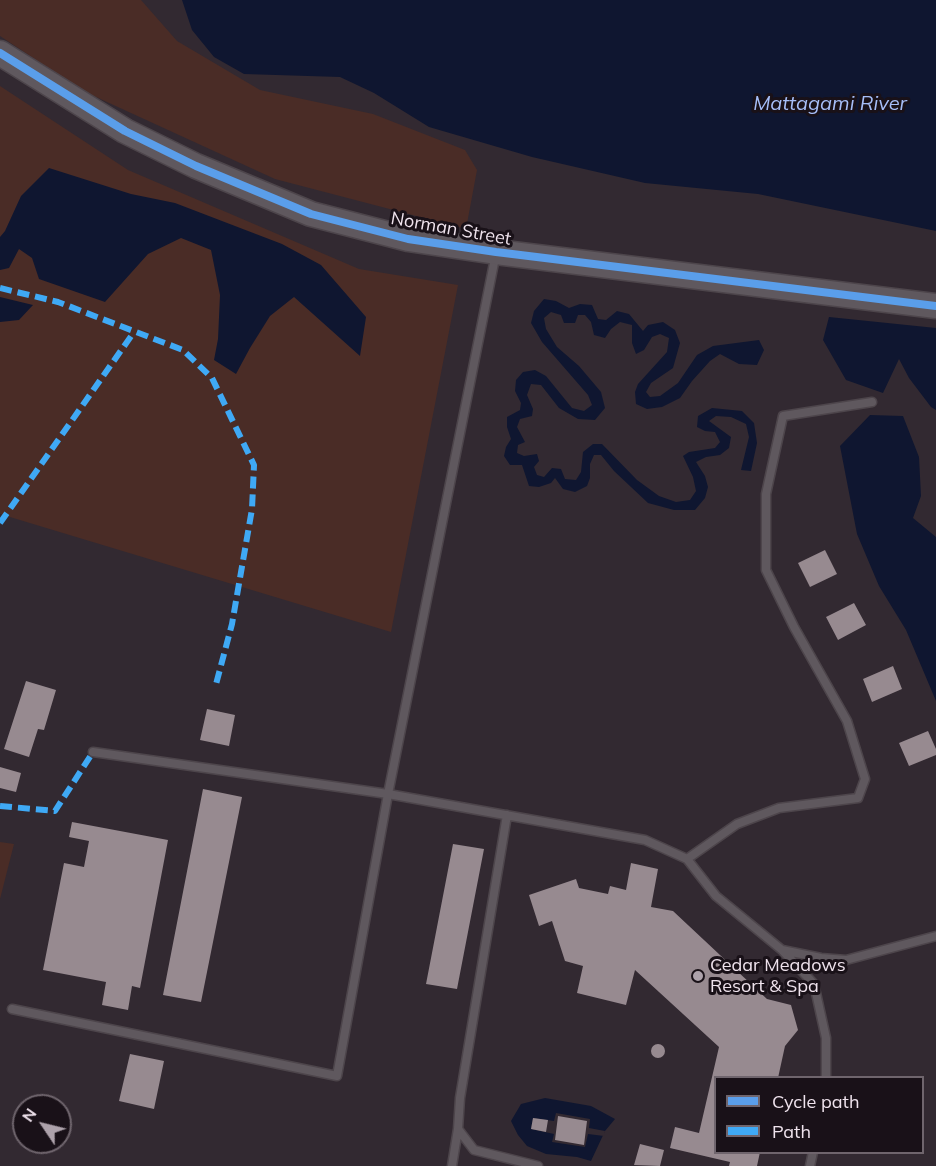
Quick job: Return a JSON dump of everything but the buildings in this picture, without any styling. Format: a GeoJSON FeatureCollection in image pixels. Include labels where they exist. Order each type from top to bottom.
{"type":"FeatureCollection","features":[{"type":"Feature","properties":{"kind":"street","name":"Norman Street"},"geometry":{"type":"LineString","coordinates":[[0,53],[125,130],[196,165],[311,214],[408,239],[496,252],[936,306]]}},
{"type":"Feature","properties":{"kind":"lane"},"geometry":{"type":"LineString","coordinates":[[12,1009],[337,1076],[388,794],[496,252]]}},
{"type":"Feature","properties":{"kind":"lane"},"geometry":{"type":"LineString","coordinates":[[687,859],[738,824],[778,808],[858,798],[865,779],[847,721],[766,570],[766,494],[783,416],[872,402]]}},
{"type":"Feature","properties":{"kind":"lane"},"geometry":{"type":"LineString","coordinates":[[93,752],[388,794],[645,840],[687,859],[716,896],[782,950],[814,984],[825,1038],[826,1076]]}},
{"type":"Feature","properties":{"kind":"lane"},"geometry":{"type":"LineString","coordinates":[[452,1166],[460,1098],[507,815]]}},
{"type":"Feature","properties":{"kind":"lane"},"geometry":{"type":"LineString","coordinates":[[782,950],[821,958],[846,960],[936,936]]}},
{"type":"Feature","properties":{"kind":"lane"},"geometry":{"type":"LineString","coordinates":[[458,1129],[474,1150],[538,1166]]}},
{"type":"Feature","properties":{"kind":"shaded area"},"geometry":{"type":"Polygon","coordinates":[[[0,0],[141,0],[177,41],[260,90],[373,114],[465,150],[477,170],[466,229],[275,179],[83,91],[0,36],[0,0]]]}},
{"type":"Feature","properties":{"kind":"shaded area"},"geometry":{"type":"Polygon","coordinates":[[[0,86],[128,170],[359,269],[458,285],[391,632],[0,514],[0,86]]]}},
{"type":"Feature","properties":{"kind":"shaded area"},"geometry":{"type":"Polygon","coordinates":[[[0,842],[14,844],[0,899],[0,842]]]}},
{"type":"Feature","properties":{"kind":"water","name":"Mattagami River"},"geometry":{"type":"Polygon","coordinates":[[[182,0],[936,0],[936,231],[758,194],[645,183],[532,157],[429,127],[374,93],[340,77],[244,74],[214,57],[192,30],[182,0]]]}},
{"type":"Feature","properties":{"kind":"water"},"geometry":{"type":"Polygon","coordinates":[[[49,168],[131,194],[175,203],[282,244],[321,265],[366,317],[360,356],[294,297],[270,316],[236,374],[214,360],[218,339],[220,295],[211,250],[181,238],[148,254],[105,302],[39,279],[32,258],[19,249],[9,268],[0,270],[0,237],[21,196],[49,168]]]}},
{"type":"Feature","properties":{"kind":"water"},"geometry":{"type":"Polygon","coordinates":[[[0,297],[33,305],[19,320],[0,322],[0,297]]]}},
{"type":"Feature","properties":{"kind":"water"},"geometry":{"type":"Polygon","coordinates":[[[544,299],[556,301],[569,308],[580,304],[592,305],[598,319],[606,320],[617,311],[629,314],[643,331],[648,325],[663,322],[675,330],[680,343],[673,368],[651,383],[646,392],[650,397],[660,396],[678,383],[697,355],[713,346],[759,340],[764,350],[757,365],[739,364],[720,354],[710,361],[680,398],[662,407],[647,409],[636,404],[635,392],[638,384],[667,352],[669,338],[660,334],[652,337],[644,350],[636,354],[632,343],[632,325],[620,322],[605,338],[594,335],[591,322],[585,315],[578,315],[575,323],[564,323],[561,315],[551,312],[544,318],[546,329],[557,347],[579,366],[601,392],[605,408],[595,420],[578,419],[559,408],[541,385],[531,384],[527,395],[533,409],[532,416],[520,419],[517,427],[525,442],[518,445],[517,453],[524,456],[537,454],[539,461],[534,467],[537,475],[544,477],[552,468],[561,469],[565,479],[576,480],[581,472],[583,452],[593,444],[602,444],[637,480],[659,496],[676,502],[690,500],[696,491],[693,477],[683,456],[689,452],[715,448],[720,442],[715,432],[697,427],[698,416],[712,408],[742,411],[754,423],[757,443],[751,471],[741,470],[749,437],[746,424],[731,417],[716,416],[709,421],[731,437],[729,448],[720,455],[706,457],[696,462],[705,476],[708,487],[705,498],[695,510],[674,510],[648,503],[614,471],[601,455],[594,455],[590,464],[590,478],[587,486],[575,492],[563,489],[555,478],[551,483],[539,487],[529,486],[522,465],[510,465],[504,456],[511,439],[507,417],[520,410],[521,403],[515,391],[516,380],[523,372],[535,370],[546,376],[572,408],[584,411],[592,405],[588,395],[542,342],[531,323],[534,311],[544,299]]]}},
{"type":"Feature","properties":{"kind":"water"},"geometry":{"type":"Polygon","coordinates":[[[829,317],[936,328],[936,410],[931,407],[909,378],[899,359],[883,393],[846,380],[823,340],[829,317]]]}},
{"type":"Feature","properties":{"kind":"water"},"geometry":{"type":"Polygon","coordinates":[[[870,415],[903,416],[919,457],[921,496],[913,518],[936,537],[936,701],[906,630],[879,586],[857,534],[840,446],[870,415]]]}},
{"type":"Feature","properties":{"kind":"water"},"geometry":{"type":"Polygon","coordinates":[[[545,1098],[591,1106],[615,1119],[605,1131],[591,1161],[577,1157],[546,1154],[527,1146],[518,1135],[511,1121],[521,1104],[545,1098]]]}},
{"type":"Feature","properties":{"kind":"pier"},"geometry":{"type":"Polygon","coordinates":[[[556,1113],[590,1119],[589,1128],[605,1131],[604,1136],[588,1134],[585,1147],[552,1142],[554,1134],[531,1129],[533,1118],[554,1121],[556,1113]]]}},
{"type":"Feature","properties":{"kind":"marked path"},"geometry":{"type":"LineString","coordinates":[[0,288],[58,302],[183,350],[212,378],[254,465],[252,509],[232,624],[215,688]]}},
{"type":"Feature","properties":{"kind":"marked path"},"geometry":{"type":"LineString","coordinates":[[0,523],[134,332]]}},
{"type":"Feature","properties":{"kind":"marked path"},"geometry":{"type":"LineString","coordinates":[[0,806],[55,811],[93,752]]}},
{"type":"Feature","properties":{"kind":"cycle path"},"geometry":{"type":"LineString","coordinates":[[0,53],[125,131],[196,166],[311,214],[408,239],[496,252],[936,306]]}},
{"type":"Feature","properties":{"kind":"place","name":"Cedar Meadows Resort & Spa"},"geometry":{"type":"Point","coordinates":[698,976]}}]}
